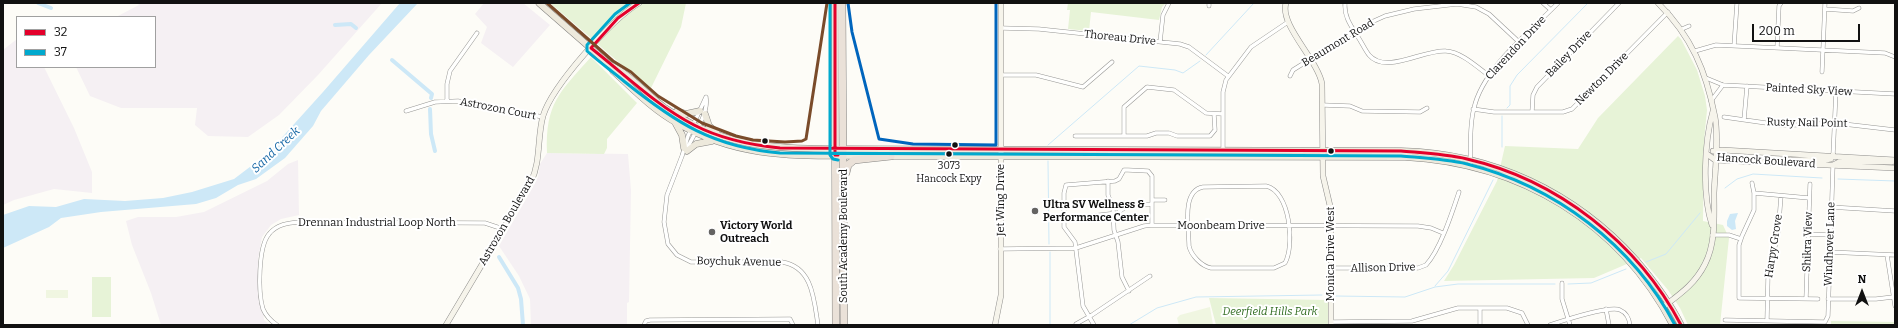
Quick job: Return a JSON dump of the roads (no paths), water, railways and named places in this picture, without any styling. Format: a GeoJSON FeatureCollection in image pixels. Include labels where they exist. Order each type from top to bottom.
{"type":"FeatureCollection","features":[{"type":"Feature","properties":{"kind":"highway","name":"South Academy Boulevard"},"geometry":{"type":"LineString","coordinates":[[835,3],[836,325]]}},
{"type":"Feature","properties":{"kind":"highway","name":"South Academy Boulevard"},"geometry":{"type":"LineString","coordinates":[[842,3],[844,325]]}},
{"type":"Feature","properties":{"kind":"highway"},"geometry":{"type":"LineString","coordinates":[[844,209],[848,165],[858,159],[891,156]]}},
{"type":"Feature","properties":{"kind":"main road"},"geometry":{"type":"LineString","coordinates":[[539,3],[610,65],[618,68],[666,108],[694,128],[715,140],[742,149],[768,154],[835,152],[1323,154]]}},
{"type":"Feature","properties":{"kind":"main road","name":"Astrozon Boulevard"},"geometry":{"type":"LineString","coordinates":[[446,325],[534,176],[538,159],[543,117],[557,88],[618,18],[639,3]]}},
{"type":"Feature","properties":{"kind":"main road","name":"Jet Wing Drive"},"geometry":{"type":"LineString","coordinates":[[995,325],[1000,302],[1001,3]]}},
{"type":"Feature","properties":{"kind":"main road","name":"Monica Drive West"},"geometry":{"type":"LineString","coordinates":[[1286,3],[1285,12],[1288,22],[1322,80],[1323,180],[1331,203],[1331,323]]}},
{"type":"Feature","properties":{"kind":"main road"},"geometry":{"type":"LineString","coordinates":[[1658,3],[1668,12],[1682,30],[1695,51],[1706,78],[1715,118],[1716,150],[1713,233],[1709,255],[1700,274],[1684,292],[1666,305]]}},
{"type":"Feature","properties":{"kind":"main road"},"geometry":{"type":"LineString","coordinates":[[610,65],[613,71],[675,123],[682,135],[684,152],[696,144],[715,140]]}},
{"type":"Feature","properties":{"kind":"main road"},"geometry":{"type":"LineString","coordinates":[[666,108],[670,108],[683,114],[702,112],[711,129],[732,140]]}},
{"type":"Feature","properties":{"kind":"main road"},"geometry":{"type":"LineString","coordinates":[[1713,110],[1708,130],[1707,154],[1707,209],[1713,233]]}},
{"type":"Feature","properties":{"kind":"main road"},"geometry":{"type":"LineString","coordinates":[[675,123],[732,140],[770,147],[835,152]]}},
{"type":"Feature","properties":{"kind":"main road"},"geometry":{"type":"LineString","coordinates":[[843,152],[891,156],[1223,150],[1418,157],[1470,163],[1504,170],[1539,185],[1583,212],[1602,227],[1631,255],[1652,279],[1666,305],[1681,325]]}},
{"type":"Feature","properties":{"kind":"main road","name":"Hancock Boulevard"},"geometry":{"type":"LineString","coordinates":[[1895,161],[1834,155],[1716,150],[1707,154],[1715,160],[1770,161],[1895,168]]}},
{"type":"Feature","properties":{"kind":"main road"},"geometry":{"type":"LineString","coordinates":[[1770,161],[1789,159],[1829,160],[1834,155]]}},
{"type":"Feature","properties":{"kind":"main road"},"geometry":{"type":"LineString","coordinates":[[1833,165],[1841,161],[1895,161]]}},
{"type":"Feature","properties":{"kind":"main road"},"geometry":{"type":"LineString","coordinates":[[1666,305],[1673,325]]}},
{"type":"Feature","properties":{"kind":"street"},"geometry":{"type":"LineString","coordinates":[[1160,42],[1164,11],[1169,3]]}},
{"type":"Feature","properties":{"kind":"street"},"geometry":{"type":"LineString","coordinates":[[1346,3],[1346,15],[1355,32],[1369,55],[1378,62],[1390,64],[1435,52],[1446,51],[1460,55],[1488,75]]}},
{"type":"Feature","properties":{"kind":"street"},"geometry":{"type":"LineString","coordinates":[[1543,3],[1551,10]]}},
{"type":"Feature","properties":{"kind":"street","name":"Clarendon Drive"},"geometry":{"type":"LineString","coordinates":[[1470,163],[1473,109],[1478,92],[1488,75],[1518,42],[1558,3]]}},
{"type":"Feature","properties":{"kind":"street","name":"Bailey Drive"},"geometry":{"type":"LineString","coordinates":[[1532,112],[1533,95],[1537,87],[1619,3]]}},
{"type":"Feature","properties":{"kind":"street"},"geometry":{"type":"LineString","coordinates":[[1734,46],[1737,3]]}},
{"type":"Feature","properties":{"kind":"street"},"geometry":{"type":"LineString","coordinates":[[1777,48],[1779,6],[1781,3]]}},
{"type":"Feature","properties":{"kind":"street"},"geometry":{"type":"LineString","coordinates":[[1822,72],[1826,3]]}},
{"type":"Feature","properties":{"kind":"street","name":"Beaumont Road"},"geometry":{"type":"LineString","coordinates":[[1290,76],[1293,70],[1376,20],[1395,13],[1414,9],[1464,4],[1489,14],[1518,42]]}},
{"type":"Feature","properties":{"kind":"street"},"geometry":{"type":"LineString","coordinates":[[1825,9],[1853,11],[1859,8]]}},
{"type":"Feature","properties":{"kind":"street","name":"Newton Drive"},"geometry":{"type":"LineString","coordinates":[[1473,109],[1488,112],[1563,112],[1572,109],[1668,12]]}},
{"type":"Feature","properties":{"kind":"street"},"geometry":{"type":"LineString","coordinates":[[1223,150],[1224,88],[1228,76],[1255,44],[1288,22]]}},
{"type":"Feature","properties":{"kind":"street"},"geometry":{"type":"LineString","coordinates":[[1682,30],[1689,26]]}},
{"type":"Feature","properties":{"kind":"street","name":"Thoreau Drive"},"geometry":{"type":"LineString","coordinates":[[1001,28],[1039,29],[1160,42],[1189,47],[1228,76]]}},
{"type":"Feature","properties":{"kind":"street"},"geometry":{"type":"LineString","coordinates":[[447,100],[447,84],[450,71],[477,33]]}},
{"type":"Feature","properties":{"kind":"street"},"geometry":{"type":"LineString","coordinates":[[1695,51],[1716,45],[1885,53],[1895,57]]}},
{"type":"Feature","properties":{"kind":"street"},"geometry":{"type":"LineString","coordinates":[[1001,75],[1036,76],[1083,87],[1112,62]]}},
{"type":"Feature","properties":{"kind":"street","name":"Painted Sky View"},"geometry":{"type":"LineString","coordinates":[[1706,78],[1723,85],[1895,94]]}},
{"type":"Feature","properties":{"kind":"street"},"geometry":{"type":"LineString","coordinates":[[1711,101],[1723,85]]}},
{"type":"Feature","properties":{"kind":"street"},"geometry":{"type":"LineString","coordinates":[[1744,120],[1747,86]]}},
{"type":"Feature","properties":{"kind":"street"},"geometry":{"type":"LineString","coordinates":[[1124,136],[1124,107],[1147,87],[1174,90],[1206,113],[1223,114]]}},
{"type":"Feature","properties":{"kind":"street"},"geometry":{"type":"LineString","coordinates":[[1834,155],[1836,91]]}},
{"type":"Feature","properties":{"kind":"street","name":"Astrozon Court"},"geometry":{"type":"LineString","coordinates":[[406,111],[447,100],[463,101],[543,117]]}},
{"type":"Feature","properties":{"kind":"street"},"geometry":{"type":"LineString","coordinates":[[1323,106],[1350,106],[1362,112],[1420,112],[1427,108]]}},
{"type":"Feature","properties":{"kind":"street","name":"Boychuk Avenue"},"geometry":{"type":"LineString","coordinates":[[702,112],[665,200],[665,233],[670,248],[681,258],[692,262],[782,262],[792,265],[804,273],[810,284],[818,325]]}},
{"type":"Feature","properties":{"kind":"street"},"geometry":{"type":"LineString","coordinates":[[1075,136],[1147,136],[1156,133],[1169,133],[1177,136],[1210,136],[1215,130],[1214,114]]}},
{"type":"Feature","properties":{"kind":"street","name":"Rusty Nail Point"},"geometry":{"type":"LineString","coordinates":[[1724,117],[1791,125],[1835,123],[1895,130]]}},
{"type":"Feature","properties":{"kind":"street","name":"Windhover Lane"},"geometry":{"type":"LineString","coordinates":[[1767,320],[1825,322],[1828,316],[1830,207],[1833,165]]}},
{"type":"Feature","properties":{"kind":"street"},"geometry":{"type":"LineString","coordinates":[[1094,325],[1082,300],[1075,242],[1064,227],[1064,193],[1066,185],[1119,179],[1124,170],[1148,171],[1152,176],[1152,226]]}},
{"type":"Feature","properties":{"kind":"street"},"geometry":{"type":"LineString","coordinates":[[1108,181],[1108,195],[1113,213],[1123,282],[1129,291]]}},
{"type":"Feature","properties":{"kind":"street"},"geometry":{"type":"LineString","coordinates":[[1752,183],[1754,210],[1741,239],[1739,298],[1818,299]]}},
{"type":"Feature","properties":{"kind":"street","name":"Shikra View"},"geometry":{"type":"LineString","coordinates":[[1806,299],[1807,234],[1810,184]]}},
{"type":"Feature","properties":{"kind":"street"},"geometry":{"type":"LineString","coordinates":[[1266,186],[1275,189],[1281,196],[1288,215],[1288,255],[1282,265],[1274,268],[1211,268],[1200,262],[1189,249],[1189,226],[1189,200],[1192,193],[1198,188],[1266,186]]}},
{"type":"Feature","properties":{"kind":"street","name":"Allison Drive"},"geometry":{"type":"LineString","coordinates":[[1331,268],[1422,267],[1429,262],[1452,213],[1459,192]]}},
{"type":"Feature","properties":{"kind":"street"},"geometry":{"type":"LineString","coordinates":[[1754,194],[1809,198]]}},
{"type":"Feature","properties":{"kind":"street","name":"Harpy Grove"},"geometry":{"type":"LineString","coordinates":[[1767,320],[1768,276],[1778,234],[1781,196]]}},
{"type":"Feature","properties":{"kind":"street"},"geometry":{"type":"LineString","coordinates":[[1064,217],[1113,213],[1120,211],[1129,205],[1165,200]]}},
{"type":"Feature","properties":{"kind":"street"},"geometry":{"type":"LineString","coordinates":[[1830,207],[1895,211]]}},
{"type":"Feature","properties":{"kind":"street","name":"Drennan Industrial Loop North"},"geometry":{"type":"LineString","coordinates":[[277,325],[270,320],[263,308],[261,272],[262,250],[266,238],[277,227],[286,223],[485,223],[503,229]]}},
{"type":"Feature","properties":{"kind":"street","name":"Moonbeam Drive"},"geometry":{"type":"LineString","coordinates":[[1000,249],[1076,248],[1144,226],[1425,226],[1443,233]]}},
{"type":"Feature","properties":{"kind":"street"},"geometry":{"type":"LineString","coordinates":[[1713,233],[1729,235],[1741,239]]}},
{"type":"Feature","properties":{"kind":"street"},"geometry":{"type":"LineString","coordinates":[[1807,234],[1830,235]]}},
{"type":"Feature","properties":{"kind":"street"},"geometry":{"type":"LineString","coordinates":[[1829,252],[1895,255]]}},
{"type":"Feature","properties":{"kind":"street"},"geometry":{"type":"LineString","coordinates":[[1887,255],[1895,306]]}},
{"type":"Feature","properties":{"kind":"street"},"geometry":{"type":"LineString","coordinates":[[1076,324],[1089,317],[1150,276]]}},
{"type":"Feature","properties":{"kind":"street"},"geometry":{"type":"LineString","coordinates":[[1562,282],[1562,299],[1570,325]]}},
{"type":"Feature","properties":{"kind":"street"},"geometry":{"type":"LineString","coordinates":[[1828,299],[1876,300],[1893,297]]}},
{"type":"Feature","properties":{"kind":"street"},"geometry":{"type":"LineString","coordinates":[[1480,308],[1480,325]]}},
{"type":"Feature","properties":{"kind":"street"},"geometry":{"type":"LineString","coordinates":[[1331,323],[1412,321],[1452,309],[1508,308],[1519,311],[1525,316],[1528,325]]}},
{"type":"Feature","properties":{"kind":"street"},"geometry":{"type":"LineString","coordinates":[[1606,309],[1609,325]]}},
{"type":"Feature","properties":{"kind":"street"},"geometry":{"type":"LineString","coordinates":[[1550,325],[1606,309],[1620,310],[1627,315],[1630,325]]}},
{"type":"Feature","properties":{"kind":"street"},"geometry":{"type":"LineString","coordinates":[[644,325],[646,321],[650,320],[723,319],[790,319],[794,325]]}},
{"type":"Feature","properties":{"kind":"street"},"geometry":{"type":"LineString","coordinates":[[723,319],[723,325]]}},
{"type":"Feature","properties":{"kind":"street"},"geometry":{"type":"LineString","coordinates":[[1725,320],[1767,320]]}},
{"type":"Feature","properties":{"kind":"water","name":"Sand Creek"},"geometry":{"type":"Polygon","coordinates":[[[400,3],[418,3],[369,55],[321,111],[313,126],[285,158],[256,179],[238,185],[216,198],[196,204],[101,212],[61,218],[49,227],[3,248],[3,215],[29,206],[56,207],[84,199],[125,201],[163,198],[192,192],[234,179],[267,154],[400,3]]]}},
{"type":"Feature","properties":{"kind":"water"},"geometry":{"type":"Polygon","coordinates":[[[1738,213],[1735,221],[1736,229],[1732,230],[1727,226],[1727,221],[1730,214],[1738,213]]]}},
{"type":"Feature","properties":{"kind":"waterway"},"geometry":{"type":"LineString","coordinates":[[38,3],[51,8]]}},
{"type":"Feature","properties":{"kind":"waterway"},"geometry":{"type":"LineString","coordinates":[[1206,55],[1254,3]]}},
{"type":"Feature","properties":{"kind":"waterway"},"geometry":{"type":"LineString","coordinates":[[1507,108],[1510,105],[1510,86],[1517,75],[1588,3]]}},
{"type":"Feature","properties":{"kind":"waterway"},"geometry":{"type":"LineString","coordinates":[[335,25],[351,24],[356,28]]}},
{"type":"Feature","properties":{"kind":"waterway"},"geometry":{"type":"LineString","coordinates":[[392,60],[432,94],[431,98]]}},
{"type":"Feature","properties":{"kind":"waterway"},"geometry":{"type":"LineString","coordinates":[[1048,145],[1139,66],[1175,70],[1183,73],[1200,61]]}},
{"type":"Feature","properties":{"kind":"waterway"},"geometry":{"type":"LineString","coordinates":[[430,109],[431,134],[435,151]]}},
{"type":"Feature","properties":{"kind":"waterway"},"geometry":{"type":"LineString","coordinates":[[1502,116],[1502,147]]}},
{"type":"Feature","properties":{"kind":"waterway"},"geometry":{"type":"LineString","coordinates":[[1048,161],[1049,244]]}},
{"type":"Feature","properties":{"kind":"waterway"},"geometry":{"type":"LineString","coordinates":[[1725,188],[1737,179],[1753,174],[1822,178]]}},
{"type":"Feature","properties":{"kind":"waterway"},"geometry":{"type":"LineString","coordinates":[[1838,179],[1895,181]]}},
{"type":"Feature","properties":{"kind":"waterway"},"geometry":{"type":"LineString","coordinates":[[1435,286],[1448,271],[1493,180]]}},
{"type":"Feature","properties":{"kind":"waterway"},"geometry":{"type":"LineString","coordinates":[[1646,262],[1666,254],[1700,213]]}},
{"type":"Feature","properties":{"kind":"waterway"},"geometry":{"type":"LineString","coordinates":[[1050,252],[1050,325]]}},
{"type":"Feature","properties":{"kind":"waterway"},"geometry":{"type":"LineString","coordinates":[[499,257],[518,288],[521,299],[523,325]]}},
{"type":"Feature","properties":{"kind":"waterway"},"geometry":{"type":"LineString","coordinates":[[1568,284],[1591,283],[1626,269]]}},
{"type":"Feature","properties":{"kind":"waterway"},"geometry":{"type":"LineString","coordinates":[[1335,296],[1405,297],[1435,287],[1458,284],[1555,284]]}},
{"type":"Feature","properties":{"kind":"waterway"},"geometry":{"type":"LineString","coordinates":[[1129,325],[1157,308],[1196,297],[1322,295]]}},
{"type":"Feature","properties":{"kind":"place","name":"3073 Hancock Expy"},"geometry":{"type":"Point","coordinates":[949,154]}},
{"type":"Feature","properties":{"kind":"place","name":"Ultra SV Wellness & Performance Center"},"geometry":{"type":"Point","coordinates":[1035,211]}},
{"type":"Feature","properties":{"kind":"place","name":"Victory World Outreach"},"geometry":{"type":"Point","coordinates":[712,232]}},
{"type":"Feature","properties":{"kind":"park label","name":"Deerfield Hills Park"},"geometry":{"type":"Point","coordinates":[1270,312]}}]}
